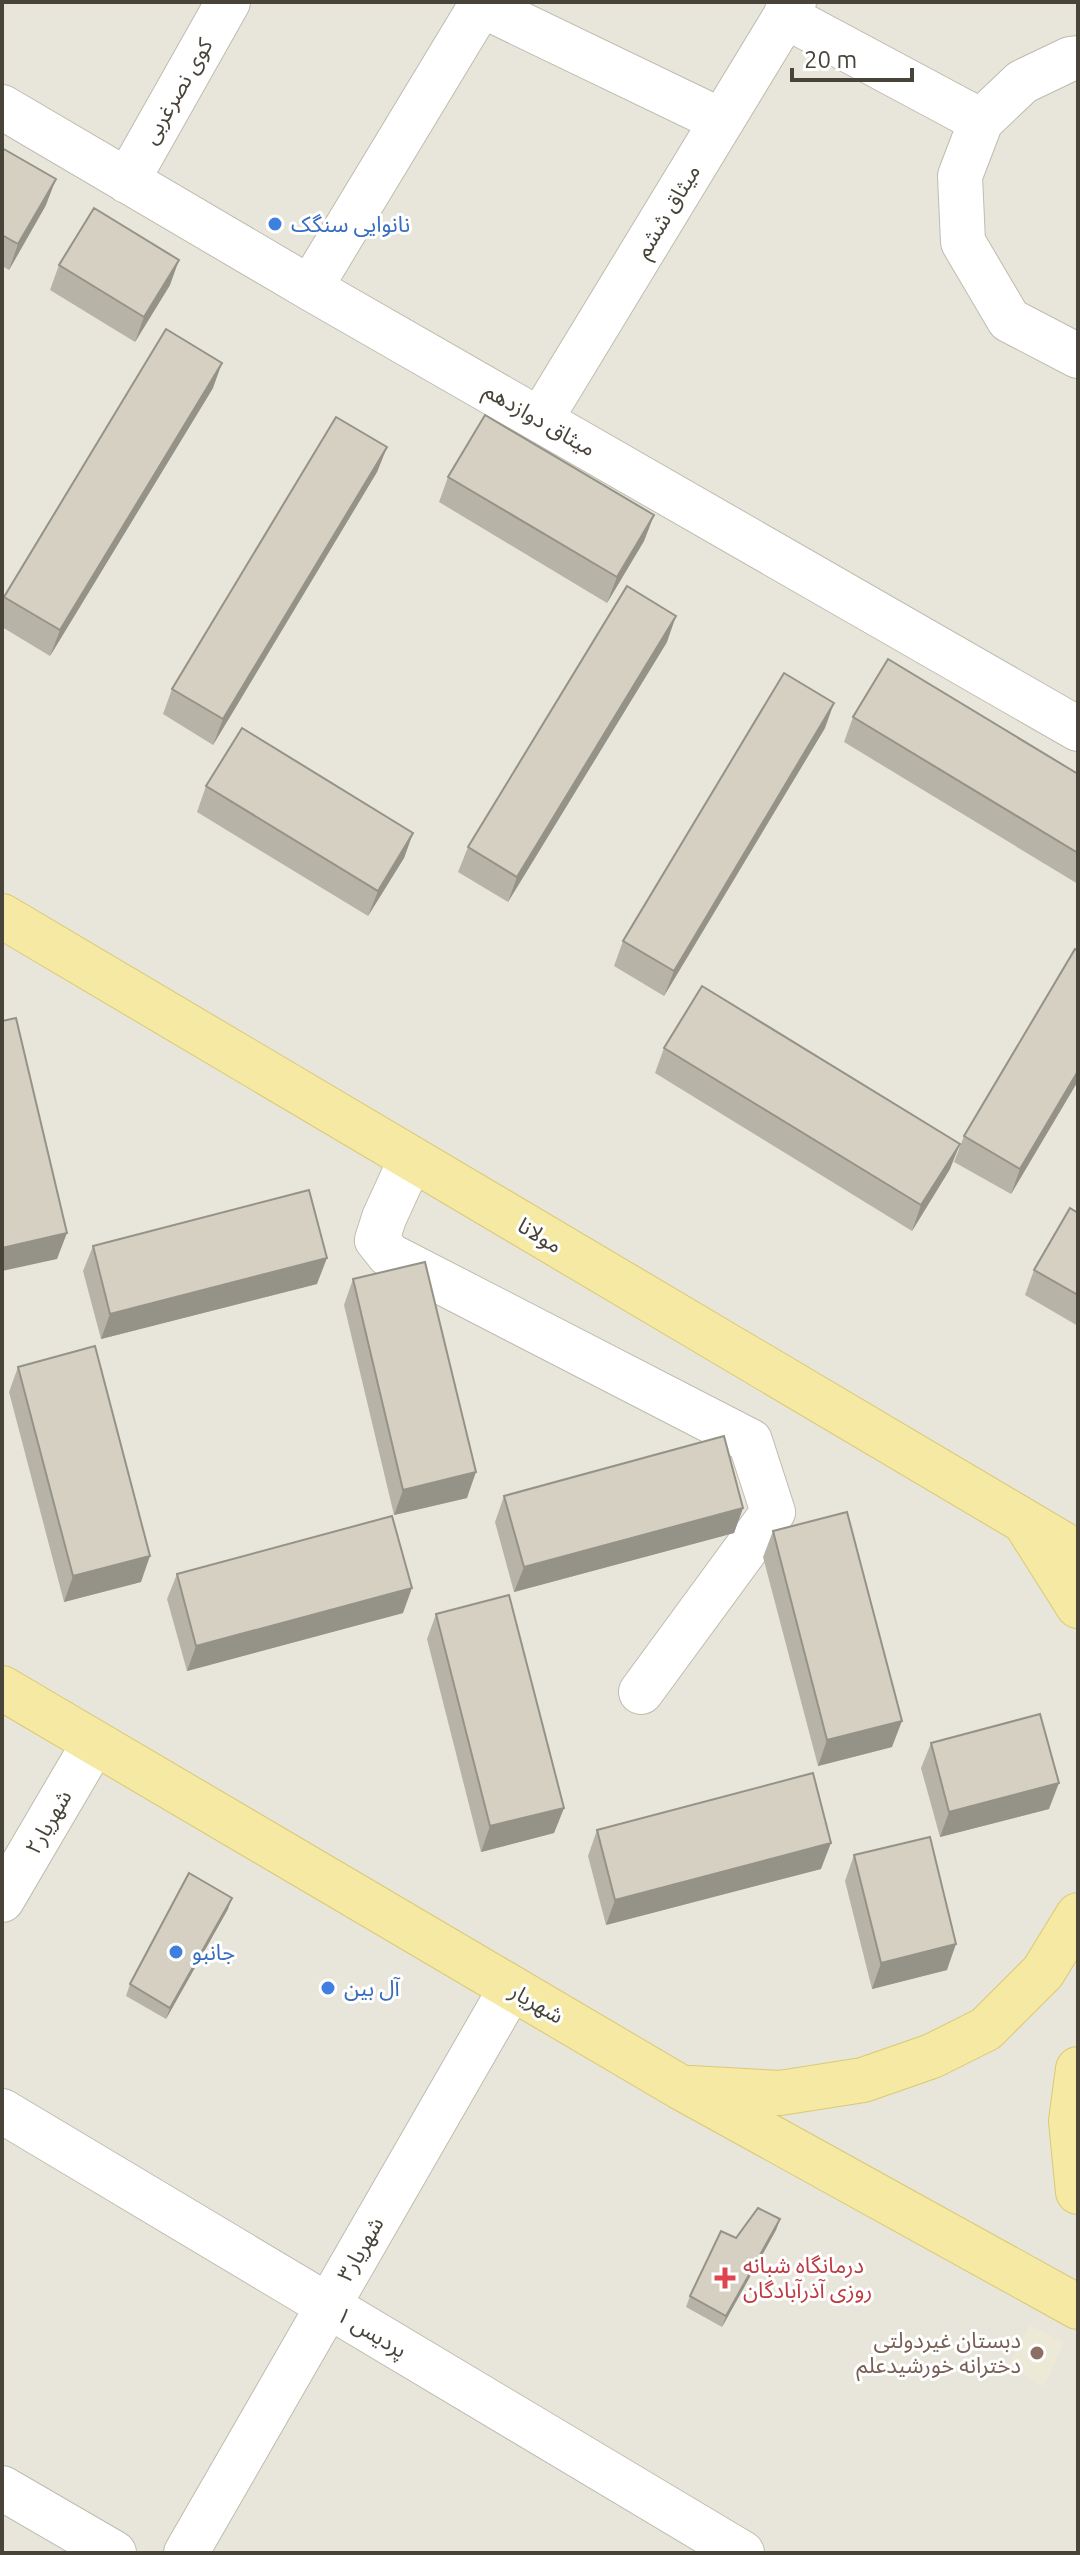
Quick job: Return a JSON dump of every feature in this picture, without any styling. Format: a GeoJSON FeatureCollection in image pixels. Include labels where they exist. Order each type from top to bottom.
{"type":"FeatureCollection","features":[{"type":"Feature","properties":{"kind":"main road","name":"مولانا"},"geometry":{"type":"LineString","coordinates":[[2,916],[1078,1553]]}},
{"type":"Feature","properties":{"kind":"main road"},"geometry":{"type":"LineString","coordinates":[[1025,1522],[1078,1606]]}},
{"type":"Feature","properties":{"kind":"main road","name":"شهریار"},"geometry":{"type":"LineString","coordinates":[[2,1688],[680,2087],[1078,2307]]}},
{"type":"Feature","properties":{"kind":"main road"},"geometry":{"type":"LineString","coordinates":[[680,2087],[780,2093],[863,2080],[932,2056],[986,2029],[1043,1972],[1078,1915]]}},
{"type":"Feature","properties":{"kind":"main road"},"geometry":{"type":"LineString","coordinates":[[1078,2069],[1071,2121],[1078,2192]]}},
{"type":"Feature","properties":{"kind":"street","name":"کوی نصرغربی"},"geometry":{"type":"LineString","coordinates":[[127,181],[228,2]]}},
{"type":"Feature","properties":{"kind":"street"},"geometry":{"type":"LineString","coordinates":[[310,288],[478,4],[722,121]]}},
{"type":"Feature","properties":{"kind":"street"},"geometry":{"type":"LineString","coordinates":[[790,9],[981,121]]}},
{"type":"Feature","properties":{"kind":"street","name":"میثاق ششم"},"geometry":{"type":"LineString","coordinates":[[540,420],[790,9]]}},
{"type":"Feature","properties":{"kind":"street"},"geometry":{"type":"LineString","coordinates":[[1078,58],[1022,82],[981,121],[960,176],[963,242],[1009,320],[1078,356]]}},
{"type":"Feature","properties":{"kind":"street","name":"میثاق دوازدهم"},"geometry":{"type":"LineString","coordinates":[[2,107],[310,288],[1078,729]]}},
{"type":"Feature","properties":{"kind":"street"},"geometry":{"type":"LineString","coordinates":[[411,1159],[377,1240],[389,1255],[750,1441],[773,1512],[641,1692]]}},
{"type":"Feature","properties":{"kind":"street","name":"شهریار۲"},"geometry":{"type":"LineString","coordinates":[[2,1900],[94,1743]]}},
{"type":"Feature","properties":{"kind":"street","name":"شهریار۳"},"geometry":{"type":"LineString","coordinates":[[186,2553],[511,1988]]}},
{"type":"Feature","properties":{"kind":"street","name":"پردیس ۱"},"geometry":{"type":"LineString","coordinates":[[2,2111],[742,2553]]}},
{"type":"Feature","properties":{"kind":"street"},"geometry":{"type":"LineString","coordinates":[[2,2488],[114,2553]]}},
{"type":"Feature","properties":{"kind":"shaded area"},"geometry":{"type":"Polygon","coordinates":[[[2,2],[1078,2],[1078,2553],[2,2553],[2,2]]]}},
{"type":"Feature","properties":{"kind":"shaded area","name":"دبستان غیردولتی دخترانه خورشیدعلم"},"geometry":{"type":"Polygon","coordinates":[[[1030,2325],[1064,2343],[1044,2387],[1009,2364],[1030,2325]]]}},
{"type":"Feature","properties":{"kind":"building"},"geometry":{"type":"Polygon","coordinates":[[[2,148],[56,179],[18,244],[2,235],[2,148]]]}},
{"type":"Feature","properties":{"kind":"building"},"geometry":{"type":"Polygon","coordinates":[[[94,208],[179,260],[144,317],[59,265],[94,208]]]}},
{"type":"Feature","properties":{"kind":"building"},"geometry":{"type":"Polygon","coordinates":[[[166,329],[222,363],[60,630],[4,597],[166,329]]]}},
{"type":"Feature","properties":{"kind":"building"},"geometry":{"type":"Polygon","coordinates":[[[485,415],[654,515],[617,577],[448,477],[485,415]]]}},
{"type":"Feature","properties":{"kind":"building"},"geometry":{"type":"Polygon","coordinates":[[[336,417],[387,447],[223,719],[172,689],[336,417]]]}},
{"type":"Feature","properties":{"kind":"building"},"geometry":{"type":"Polygon","coordinates":[[[627,586],[676,616],[517,877],[468,847],[627,586]]]}},
{"type":"Feature","properties":{"kind":"building"},"geometry":{"type":"Polygon","coordinates":[[[888,659],[1078,774],[1078,853],[853,717],[888,659]]]}},
{"type":"Feature","properties":{"kind":"building"},"geometry":{"type":"Polygon","coordinates":[[[784,673],[834,703],[674,971],[623,941],[784,673]]]}},
{"type":"Feature","properties":{"kind":"building"},"geometry":{"type":"Polygon","coordinates":[[[242,728],[413,833],[378,891],[206,786],[242,728]]]}},
{"type":"Feature","properties":{"kind":"building"},"geometry":{"type":"Polygon","coordinates":[[[1075,949],[1078,951],[1078,1071],[1020,1169],[964,1136],[1075,949]]]}},
{"type":"Feature","properties":{"kind":"building"},"geometry":{"type":"Polygon","coordinates":[[[702,986],[960,1144],[921,1205],[664,1048],[702,986]]]}},
{"type":"Feature","properties":{"kind":"building"},"geometry":{"type":"Polygon","coordinates":[[[16,1018],[67,1233],[2,1248],[2,1021],[16,1018]]]}},
{"type":"Feature","properties":{"kind":"building"},"geometry":{"type":"Polygon","coordinates":[[[309,1190],[327,1258],[110,1314],[93,1246],[309,1190]]]}},
{"type":"Feature","properties":{"kind":"building"},"geometry":{"type":"Polygon","coordinates":[[[1070,1208],[1078,1213],[1078,1295],[1034,1270],[1070,1208]]]}},
{"type":"Feature","properties":{"kind":"building"},"geometry":{"type":"Polygon","coordinates":[[[425,1262],[476,1472],[403,1490],[353,1279],[425,1262]]]}},
{"type":"Feature","properties":{"kind":"building"},"geometry":{"type":"Polygon","coordinates":[[[95,1346],[150,1556],[73,1576],[18,1367],[95,1346]]]}},
{"type":"Feature","properties":{"kind":"building"},"geometry":{"type":"Polygon","coordinates":[[[724,1436],[743,1508],[524,1567],[504,1496],[724,1436]]]}},
{"type":"Feature","properties":{"kind":"building"},"geometry":{"type":"Polygon","coordinates":[[[847,1512],[902,1721],[827,1740],[773,1531],[847,1512]]]}},
{"type":"Feature","properties":{"kind":"building"},"geometry":{"type":"Polygon","coordinates":[[[392,1516],[412,1588],[196,1646],[177,1574],[392,1516]]]}},
{"type":"Feature","properties":{"kind":"building"},"geometry":{"type":"Polygon","coordinates":[[[509,1595],[564,1808],[490,1826],[436,1614],[509,1595]]]}},
{"type":"Feature","properties":{"kind":"building"},"geometry":{"type":"Polygon","coordinates":[[[1040,1714],[1059,1783],[949,1812],[931,1743],[1040,1714]]]}},
{"type":"Feature","properties":{"kind":"building"},"geometry":{"type":"Polygon","coordinates":[[[813,1773],[831,1843],[615,1900],[597,1830],[813,1773]]]}},
{"type":"Feature","properties":{"kind":"building"},"geometry":{"type":"Polygon","coordinates":[[[930,1837],[956,1944],[881,1963],[854,1855],[930,1837]]]}},
{"type":"Feature","properties":{"kind":"building","name":"جانبو"},"geometry":{"type":"Polygon","coordinates":[[[189,1873],[232,1898],[170,2008],[130,1984],[189,1873]]]}},
{"type":"Feature","properties":{"kind":"building","name":"درمانگاه شبانه روزی آذرآبادگان"},"geometry":{"type":"Polygon","coordinates":[[[758,2208],[780,2219],[726,2316],[690,2296],[721,2231],[736,2238],[758,2208]]]}},
{"type":"Feature","properties":{"kind":"place","name":"نانوایی سنگک"},"geometry":{"type":"Point","coordinates":[275,224]}},
{"type":"Feature","properties":{"kind":"place","name":"جانبو"},"geometry":{"type":"Point","coordinates":[176,1952]}},
{"type":"Feature","properties":{"kind":"place","name":"آل بین"},"geometry":{"type":"Point","coordinates":[328,1988]}},
{"type":"Feature","properties":{"kind":"place","name":"درمانگاه شبانه روزی آذرآبادگان"},"geometry":{"type":"Point","coordinates":[725,2278]}},
{"type":"Feature","properties":{"kind":"place","name":"دبستان غیردولتی دخترانه خورشیدعلم"},"geometry":{"type":"Point","coordinates":[1037,2353]}}]}
